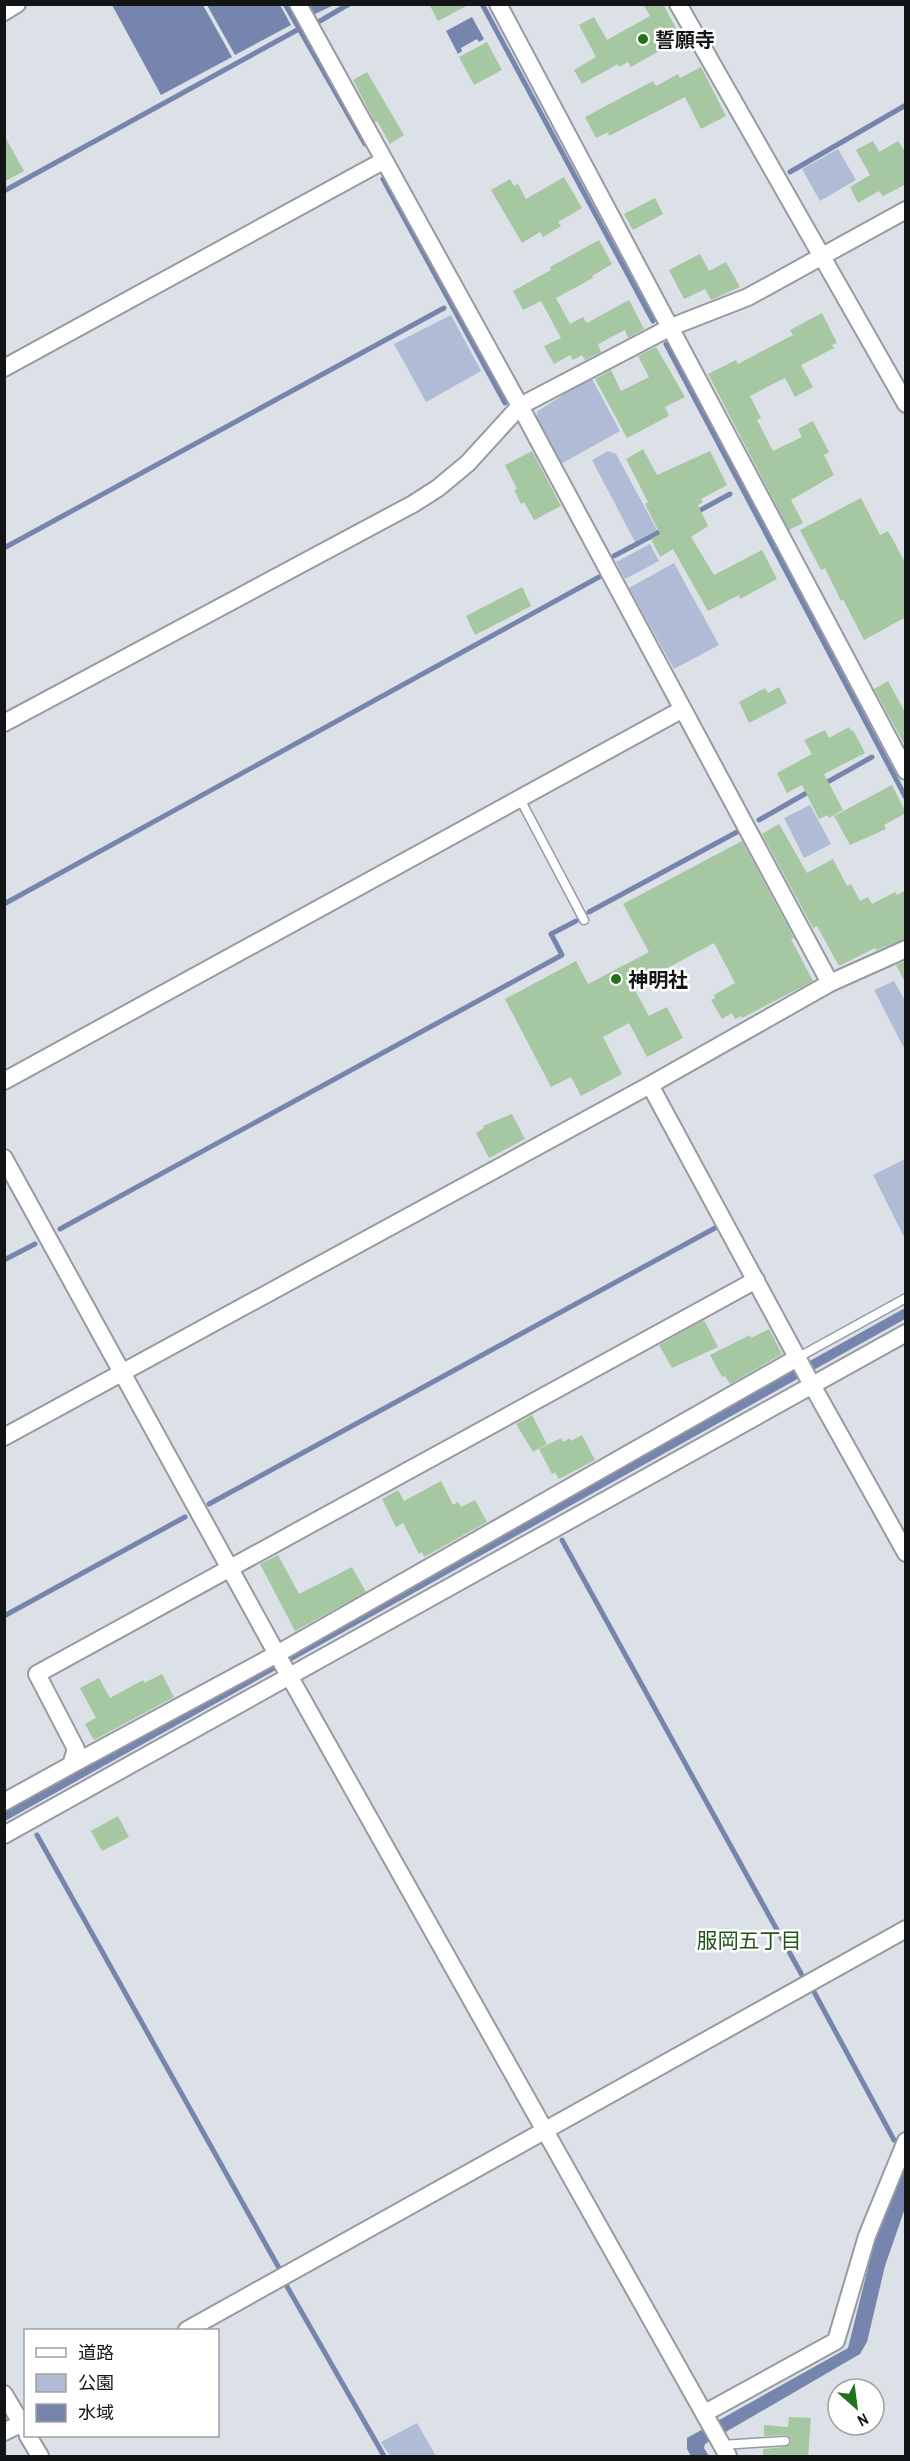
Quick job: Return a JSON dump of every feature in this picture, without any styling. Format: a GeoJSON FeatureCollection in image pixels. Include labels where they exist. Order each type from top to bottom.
{"type":"FeatureCollection","features":[{"type":"Feature","properties":{"kind":"street"},"geometry":{"type":"LineString","coordinates":[[4,12],[17,4]]}},
{"type":"Feature","properties":{"kind":"street"},"geometry":{"type":"LineString","coordinates":[[298,4],[520,406],[830,984]]}},
{"type":"Feature","properties":{"kind":"street"},"geometry":{"type":"LineString","coordinates":[[498,4],[906,771]]}},
{"type":"Feature","properties":{"kind":"street"},"geometry":{"type":"LineString","coordinates":[[678,4],[906,404]]}},
{"type":"Feature","properties":{"kind":"street"},"geometry":{"type":"LineString","coordinates":[[4,368],[383,160]]}},
{"type":"Feature","properties":{"kind":"street"},"geometry":{"type":"LineString","coordinates":[[4,723],[413,504],[438,488],[468,463],[520,406],[671,327],[748,297],[906,210]]}},
{"type":"Feature","properties":{"kind":"street"},"geometry":{"type":"LineString","coordinates":[[4,1081],[683,710]]}},
{"type":"Feature","properties":{"kind":"street"},"geometry":{"type":"LineString","coordinates":[[4,1437],[650,1085],[830,984],[906,948]]}},
{"type":"Feature","properties":{"kind":"street"},"geometry":{"type":"LineString","coordinates":[[650,1085],[797,1358],[906,1553]]}},
{"type":"Feature","properties":{"kind":"street"},"geometry":{"type":"LineString","coordinates":[[4,1158],[278,1655],[723,2447]]}},
{"type":"Feature","properties":{"kind":"street"},"geometry":{"type":"LineString","coordinates":[[71,1765],[76,1749],[37,1674],[756,1280]]}},
{"type":"Feature","properties":{"kind":"street"},"geometry":{"type":"LineString","coordinates":[[4,1835],[906,1333]]}},
{"type":"Feature","properties":{"kind":"street"},"geometry":{"type":"LineString","coordinates":[[4,1802],[278,1655],[797,1358]]}},
{"type":"Feature","properties":{"kind":"street"},"geometry":{"type":"LineString","coordinates":[[191,2329],[906,1929]]}},
{"type":"Feature","properties":{"kind":"street"},"geometry":{"type":"LineString","coordinates":[[707,2417],[836,2340],[867,2236],[906,2141]]}},
{"type":"Feature","properties":{"kind":"street"},"geometry":{"type":"LineString","coordinates":[[4,2394],[24,2426]]}},
{"type":"Feature","properties":{"kind":"street"},"geometry":{"type":"LineString","coordinates":[[4,2432],[24,2428]]}},
{"type":"Feature","properties":{"kind":"street"},"geometry":{"type":"LineString","coordinates":[[30,2437],[40,2457]]}},
{"type":"Feature","properties":{"kind":"lane"},"geometry":{"type":"LineString","coordinates":[[520,799],[584,920]]}},
{"type":"Feature","properties":{"kind":"lane"},"geometry":{"type":"LineString","coordinates":[[797,1358],[906,1298]]}},
{"type":"Feature","properties":{"kind":"lane"},"geometry":{"type":"LineString","coordinates":[[723,2447],[785,2441]]}},
{"type":"Feature","properties":{"kind":"green space"},"geometry":{"type":"Polygon","coordinates":[[[838,149],[856,180],[820,201],[802,169],[838,149]]]}},
{"type":"Feature","properties":{"kind":"green space"},"geometry":{"type":"Polygon","coordinates":[[[451,315],[481,371],[426,402],[394,344],[451,315]]]}},
{"type":"Feature","properties":{"kind":"green space"},"geometry":{"type":"Polygon","coordinates":[[[591,377],[620,431],[559,465],[535,420],[538,411],[591,377]]]}},
{"type":"Feature","properties":{"kind":"green space"},"geometry":{"type":"Polygon","coordinates":[[[608,451],[616,454],[657,530],[635,542],[592,460],[608,451]]]}},
{"type":"Feature","properties":{"kind":"green space"},"geometry":{"type":"Polygon","coordinates":[[[650,544],[659,561],[625,579],[616,562],[650,544]]]}},
{"type":"Feature","properties":{"kind":"green space"},"geometry":{"type":"Polygon","coordinates":[[[674,563],[719,645],[674,669],[629,588],[674,563]]]}},
{"type":"Feature","properties":{"kind":"green space"},"geometry":{"type":"Polygon","coordinates":[[[810,805],[831,844],[804,858],[784,818],[810,805]]]}},
{"type":"Feature","properties":{"kind":"green space"},"geometry":{"type":"Polygon","coordinates":[[[894,981],[905,1001],[905,1050],[874,990],[894,981]]]}},
{"type":"Feature","properties":{"kind":"green space"},"geometry":{"type":"Polygon","coordinates":[[[905,1159],[905,1239],[873,1175],[905,1159]]]}},
{"type":"Feature","properties":{"kind":"green space"},"geometry":{"type":"Polygon","coordinates":[[[417,2423],[436,2456],[390,2456],[381,2442],[417,2423]]]}},
{"type":"Feature","properties":{"kind":"water"},"geometry":{"type":"Polygon","coordinates":[[[112,5],[203,5],[232,57],[161,95],[112,5]]]}},
{"type":"Feature","properties":{"kind":"water"},"geometry":{"type":"Polygon","coordinates":[[[207,5],[280,5],[291,25],[235,55],[207,5]]]}},
{"type":"Feature","properties":{"kind":"water"},"geometry":{"type":"Polygon","coordinates":[[[307,5],[334,5],[313,15],[307,5]]]}},
{"type":"Feature","properties":{"kind":"water"},"geometry":{"type":"Polygon","coordinates":[[[472,17],[484,39],[479,42],[477,39],[461,48],[462,51],[458,54],[446,31],[472,17]]]}},
{"type":"Feature","properties":{"kind":"water"},"geometry":{"type":"Polygon","coordinates":[[[905,1308],[905,1319],[5,1821],[5,1809],[905,1308]]]}},
{"type":"Feature","properties":{"kind":"water"},"geometry":{"type":"Polygon","coordinates":[[[905,2164],[905,2208],[885,2266],[867,2342],[860,2354],[705,2444],[704,2448],[709,2456],[691,2456],[687,2449],[687,2438],[848,2348],[876,2236],[905,2164]]]}},
{"type":"Feature","properties":{"kind":"building"},"geometry":{"type":"Polygon","coordinates":[[[429,4],[470,4],[438,21],[429,4]]]}},
{"type":"Feature","properties":{"kind":"building"},"geometry":{"type":"Polygon","coordinates":[[[643,4],[663,4],[680,36],[666,44],[668,46],[631,67],[628,62],[619,67],[618,64],[582,84],[574,70],[596,57],[579,25],[594,17],[607,40],[650,16],[643,4]]]}},
{"type":"Feature","properties":{"kind":"building"},"geometry":{"type":"Polygon","coordinates":[[[487,42],[502,70],[474,85],[459,57],[487,42]]]}},
{"type":"Feature","properties":{"kind":"building"},"geometry":{"type":"Polygon","coordinates":[[[701,67],[726,116],[701,129],[685,97],[609,136],[608,132],[596,138],[585,117],[653,81],[656,86],[678,74],[680,78],[701,67]]]}},
{"type":"Feature","properties":{"kind":"building"},"geometry":{"type":"Polygon","coordinates":[[[367,72],[404,135],[390,144],[377,121],[375,122],[353,80],[367,72]]]}},
{"type":"Feature","properties":{"kind":"building"},"geometry":{"type":"Polygon","coordinates":[[[4,135],[24,171],[4,182],[4,135]]]}},
{"type":"Feature","properties":{"kind":"building"},"geometry":{"type":"Polygon","coordinates":[[[873,141],[879,152],[898,141],[906,153],[906,184],[883,196],[879,191],[858,203],[850,187],[870,175],[856,150],[873,141]]]}},
{"type":"Feature","properties":{"kind":"building"},"geometry":{"type":"Polygon","coordinates":[[[564,177],[582,208],[558,222],[561,226],[543,237],[540,232],[522,243],[491,190],[510,179],[514,186],[518,184],[526,199],[564,177]]]}},
{"type":"Feature","properties":{"kind":"building"},"geometry":{"type":"Polygon","coordinates":[[[655,198],[663,214],[633,230],[624,214],[655,198]]]}},
{"type":"Feature","properties":{"kind":"building"},"geometry":{"type":"Polygon","coordinates":[[[599,240],[612,264],[592,276],[593,278],[556,298],[570,324],[583,317],[587,323],[629,300],[644,329],[628,338],[625,330],[598,344],[601,352],[585,360],[582,355],[573,360],[570,355],[554,364],[544,346],[561,338],[541,301],[523,310],[513,291],[599,240]]]}},
{"type":"Feature","properties":{"kind":"building"},"geometry":{"type":"Polygon","coordinates":[[[700,254],[709,271],[726,262],[740,287],[711,300],[705,289],[684,299],[669,270],[700,254]]]}},
{"type":"Feature","properties":{"kind":"building"},"geometry":{"type":"Polygon","coordinates":[[[822,313],[837,343],[832,345],[834,348],[801,365],[813,387],[795,397],[785,378],[750,396],[761,418],[757,420],[773,451],[802,437],[798,429],[813,421],[829,452],[824,455],[834,475],[791,500],[803,523],[789,530],[708,374],[736,360],[738,364],[793,335],[790,330],[822,313]]]}},
{"type":"Feature","properties":{"kind":"building"},"geometry":{"type":"Polygon","coordinates":[[[656,347],[685,397],[665,407],[669,416],[627,438],[595,379],[611,370],[621,391],[649,377],[638,356],[656,347]]]}},
{"type":"Feature","properties":{"kind":"building"},"geometry":{"type":"Polygon","coordinates":[[[643,449],[657,475],[710,451],[727,485],[701,499],[703,502],[698,505],[708,526],[691,537],[714,575],[762,550],[777,579],[740,599],[739,595],[708,611],[673,549],[660,557],[651,539],[660,534],[645,504],[648,502],[626,459],[643,449]]]}},
{"type":"Feature","properties":{"kind":"building"},"geometry":{"type":"Polygon","coordinates":[[[532,451],[561,506],[534,520],[524,502],[521,504],[514,490],[517,489],[505,465],[532,451]]]}},
{"type":"Feature","properties":{"kind":"building"},"geometry":{"type":"Polygon","coordinates":[[[861,498],[880,535],[888,531],[906,564],[906,617],[864,640],[825,568],[821,570],[800,530],[861,498]]]}},
{"type":"Feature","properties":{"kind":"building"},"geometry":{"type":"Polygon","coordinates":[[[522,587],[531,606],[475,635],[466,616],[522,587]]]}},
{"type":"Feature","properties":{"kind":"building"},"geometry":{"type":"Polygon","coordinates":[[[888,681],[906,714],[906,747],[874,689],[888,681]]]}},
{"type":"Feature","properties":{"kind":"building"},"geometry":{"type":"Polygon","coordinates":[[[779,687],[787,703],[749,723],[739,702],[765,688],[768,693],[779,687]]]}},
{"type":"Feature","properties":{"kind":"building"},"geometry":{"type":"Polygon","coordinates":[[[849,727],[851,731],[853,730],[865,753],[824,774],[843,810],[829,818],[827,815],[819,819],[802,785],[787,793],[777,773],[812,754],[804,740],[825,730],[829,738],[849,727]]]}},
{"type":"Feature","properties":{"kind":"building"},"geometry":{"type":"Polygon","coordinates":[[[892,785],[906,813],[884,825],[886,829],[850,845],[834,816],[892,785]]]}},
{"type":"Feature","properties":{"kind":"building"},"geometry":{"type":"Polygon","coordinates":[[[779,824],[807,873],[833,859],[847,886],[851,884],[860,901],[868,897],[872,904],[895,892],[897,895],[906,890],[906,939],[876,950],[875,948],[839,966],[817,926],[813,928],[762,834],[779,824]]]}},
{"type":"Feature","properties":{"kind":"building"},"geometry":{"type":"Polygon","coordinates":[[[742,841],[794,938],[791,939],[813,981],[742,1018],[741,1016],[735,1019],[732,1013],[722,1019],[711,1000],[715,998],[714,995],[735,983],[714,943],[658,973],[656,969],[631,983],[649,1016],[667,1007],[683,1038],[647,1057],[629,1023],[603,1037],[622,1074],[581,1096],[571,1077],[551,1087],[505,999],[576,961],[588,984],[649,952],[623,904],[742,841]]]}},
{"type":"Feature","properties":{"kind":"building"},"geometry":{"type":"Polygon","coordinates":[[[906,961],[906,984],[896,965],[906,961]]]}},
{"type":"Feature","properties":{"kind":"building"},"geometry":{"type":"Polygon","coordinates":[[[512,1114],[525,1139],[489,1158],[476,1133],[484,1128],[483,1126],[512,1114]]]}},
{"type":"Feature","properties":{"kind":"building"},"geometry":{"type":"Polygon","coordinates":[[[704,1320],[718,1347],[672,1368],[659,1345],[704,1320]]]}},
{"type":"Feature","properties":{"kind":"building"},"geometry":{"type":"Polygon","coordinates":[[[769,1329],[782,1354],[730,1384],[725,1376],[722,1377],[710,1355],[750,1335],[751,1338],[769,1329]]]}},
{"type":"Feature","properties":{"kind":"building"},"geometry":{"type":"Polygon","coordinates":[[[532,1415],[547,1444],[533,1452],[516,1424],[532,1415]]]}},
{"type":"Feature","properties":{"kind":"building"},"geometry":{"type":"Polygon","coordinates":[[[582,1435],[595,1460],[559,1479],[555,1472],[552,1474],[539,1449],[561,1438],[563,1442],[570,1438],[571,1441],[582,1435]]]}},
{"type":"Feature","properties":{"kind":"building"},"geometry":{"type":"Polygon","coordinates":[[[441,1481],[453,1505],[458,1502],[461,1507],[475,1500],[487,1522],[424,1557],[422,1552],[419,1554],[403,1523],[396,1527],[382,1499],[398,1490],[404,1501],[441,1481]]]}},
{"type":"Feature","properties":{"kind":"building"},"geometry":{"type":"Polygon","coordinates":[[[278,1555],[299,1594],[352,1567],[366,1592],[295,1631],[260,1564],[278,1555]]]}},
{"type":"Feature","properties":{"kind":"building"},"geometry":{"type":"Polygon","coordinates":[[[162,1674],[174,1697],[94,1740],[85,1724],[96,1718],[80,1688],[99,1678],[110,1698],[143,1680],[144,1683],[162,1674]]]}},
{"type":"Feature","properties":{"kind":"building"},"geometry":{"type":"Polygon","coordinates":[[[118,1816],[129,1837],[102,1851],[91,1831],[118,1816]]]}},
{"type":"Feature","properties":{"kind":"building"},"geometry":{"type":"Polygon","coordinates":[[[789,2417],[811,2418],[808,2457],[763,2457],[763,2449],[785,2447],[790,2444],[791,2440],[787,2435],[764,2436],[764,2425],[788,2427],[789,2417]]]}},
{"type":"Feature","properties":{"kind":"waterway"},"geometry":{"type":"LineString","coordinates":[[285,4],[365,144]]}},
{"type":"Feature","properties":{"kind":"waterway"},"geometry":{"type":"LineString","coordinates":[[320,21],[349,4]]}},
{"type":"Feature","properties":{"kind":"waterway"},"geometry":{"type":"LineString","coordinates":[[482,4],[653,321]]}},
{"type":"Feature","properties":{"kind":"waterway"},"geometry":{"type":"LineString","coordinates":[[4,191],[299,29]]}},
{"type":"Feature","properties":{"kind":"waterway"},"geometry":{"type":"LineString","coordinates":[[790,172],[906,105]]}},
{"type":"Feature","properties":{"kind":"waterway"},"geometry":{"type":"LineString","coordinates":[[383,179],[505,403]]}},
{"type":"Feature","properties":{"kind":"waterway"},"geometry":{"type":"LineString","coordinates":[[4,548],[444,308]]}},
{"type":"Feature","properties":{"kind":"waterway"},"geometry":{"type":"LineString","coordinates":[[666,344],[906,798]]}},
{"type":"Feature","properties":{"kind":"waterway"},"geometry":{"type":"LineString","coordinates":[[695,513],[730,494]]}},
{"type":"Feature","properties":{"kind":"waterway"},"geometry":{"type":"LineString","coordinates":[[614,556],[665,529]]}},
{"type":"Feature","properties":{"kind":"waterway"},"geometry":{"type":"LineString","coordinates":[[4,904],[599,577]]}},
{"type":"Feature","properties":{"kind":"waterway"},"geometry":{"type":"LineString","coordinates":[[824,784],[872,757]]}},
{"type":"Feature","properties":{"kind":"waterway"},"geometry":{"type":"LineString","coordinates":[[759,820],[810,791]]}},
{"type":"Feature","properties":{"kind":"waterway"},"geometry":{"type":"LineString","coordinates":[[589,912],[737,832]]}},
{"type":"Feature","properties":{"kind":"waterway"},"geometry":{"type":"LineString","coordinates":[[60,1229],[562,955],[551,934],[576,921]]}},
{"type":"Feature","properties":{"kind":"waterway"},"geometry":{"type":"LineString","coordinates":[[209,1504],[715,1228]]}},
{"type":"Feature","properties":{"kind":"waterway"},"geometry":{"type":"LineString","coordinates":[[4,1260],[35,1244]]}},
{"type":"Feature","properties":{"kind":"waterway"},"geometry":{"type":"LineString","coordinates":[[4,1616],[185,1517]]}},
{"type":"Feature","properties":{"kind":"waterway"},"geometry":{"type":"LineString","coordinates":[[562,1540],[803,1977]]}},
{"type":"Feature","properties":{"kind":"waterway"},"geometry":{"type":"LineString","coordinates":[[37,1835],[279,2268]]}},
{"type":"Feature","properties":{"kind":"waterway"},"geometry":{"type":"LineString","coordinates":[[813,1990],[894,2140]]}},
{"type":"Feature","properties":{"kind":"waterway"},"geometry":{"type":"LineString","coordinates":[[285,2283],[384,2456]]}},
{"type":"Feature","properties":{"kind":"place","name":"誓願寺"},"geometry":{"type":"Point","coordinates":[643,39]}},
{"type":"Feature","properties":{"kind":"place","name":"神明社"},"geometry":{"type":"Point","coordinates":[616,979]}},
{"type":"Feature","properties":{"kind":"district","name":"服岡五丁目"},"geometry":{"type":"Point","coordinates":[749,1940]}}]}
